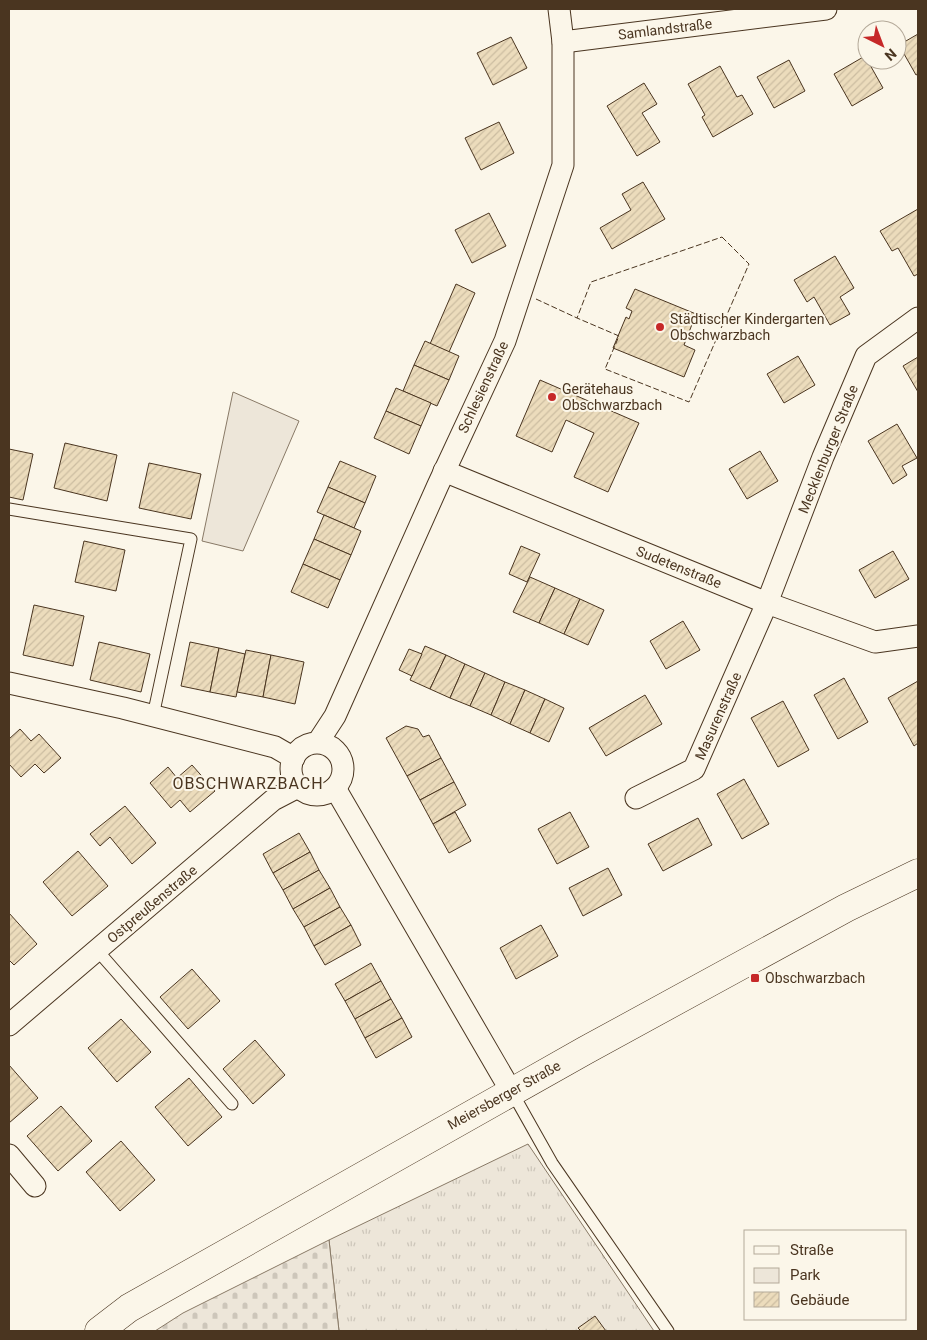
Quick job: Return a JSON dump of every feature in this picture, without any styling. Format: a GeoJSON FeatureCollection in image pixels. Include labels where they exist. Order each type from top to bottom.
{"type":"FeatureCollection","features":[{"type":"Feature","properties":{"kind":"main road","name":"Meiersberger Straße"},"geometry":{"type":"LineString","coordinates":[[99,1331],[129,1308],[511,1091],[846,908],[918,873]]}},
{"type":"Feature","properties":{"kind":"street","name":"Schlesienstraße"},"geometry":{"type":"LineString","coordinates":[[318,742],[335,716],[362,659],[444,471],[505,341],[563,165],[563,42],[559,9]]}},
{"type":"Feature","properties":{"kind":"street","name":"Samlandstraße"},"geometry":{"type":"LineString","coordinates":[[563,42],[826,9]]}},
{"type":"Feature","properties":{"kind":"street","name":"Mecklenburger Straße"},"geometry":{"type":"LineString","coordinates":[[767,603],[823,457],[866,356],[918,318]]}},
{"type":"Feature","properties":{"kind":"street","name":"Sudetenstraße"},"geometry":{"type":"LineString","coordinates":[[444,471],[767,603],[875,642],[918,636]]}},
{"type":"Feature","properties":{"kind":"street","name":"Masurenstraße"},"geometry":{"type":"LineString","coordinates":[[636,798],[694,769],[767,603]]}},
{"type":"Feature","properties":{"kind":"street"},"geometry":{"type":"LineString","coordinates":[[9,683],[153,716],[275,747],[294,758]]}},
{"type":"Feature","properties":{"kind":"street"},"geometry":{"type":"LineString","coordinates":[[318,742],[337,750],[342,759],[344,770],[335,788],[326,793],[316,795],[306,792],[298,786],[292,777],[291,768],[299,749],[308,744],[318,742]]}},
{"type":"Feature","properties":{"kind":"street","name":"Ostpreußenstraße"},"geometry":{"type":"LineString","coordinates":[[9,1026],[273,800],[298,786]]}},
{"type":"Feature","properties":{"kind":"street"},"geometry":{"type":"LineString","coordinates":[[335,788],[511,1091]]}},
{"type":"Feature","properties":{"kind":"street"},"geometry":{"type":"LineString","coordinates":[[9,1155],[35,1186]]}},
{"type":"Feature","properties":{"kind":"lane"},"geometry":{"type":"LineString","coordinates":[[9,509],[191,539],[153,716]]}},
{"type":"Feature","properties":{"kind":"lane"},"geometry":{"type":"LineString","coordinates":[[97,950],[232,1104]]}},
{"type":"Feature","properties":{"kind":"lane"},"geometry":{"type":"LineString","coordinates":[[511,1091],[552,1163],[668,1331]]}},
{"type":"Feature","properties":{"kind":"green space"},"geometry":{"type":"Polygon","coordinates":[[[233,392],[299,421],[243,551],[202,541],[233,392]]]}},
{"type":"Feature","properties":{"kind":"green space"},"geometry":{"type":"Polygon","coordinates":[[[528,1144],[654,1331],[339,1331],[329,1240],[528,1144]]]}},
{"type":"Feature","properties":{"kind":"green space"},"geometry":{"type":"Polygon","coordinates":[[[329,1240],[339,1331],[155,1331],[183,1313],[329,1240]]]}},
{"type":"Feature","properties":{"kind":"building"},"geometry":{"type":"Polygon","coordinates":[[[918,34],[918,74],[916,75],[907,59],[907,40],[918,34]]]}},
{"type":"Feature","properties":{"kind":"building"},"geometry":{"type":"Polygon","coordinates":[[[511,37],[527,68],[493,85],[477,53],[511,37]]]}},
{"type":"Feature","properties":{"kind":"building"},"geometry":{"type":"Polygon","coordinates":[[[789,60],[805,91],[774,108],[757,77],[789,60]]]}},
{"type":"Feature","properties":{"kind":"building"},"geometry":{"type":"Polygon","coordinates":[[[857,61],[857,70],[873,70],[883,88],[852,106],[834,74],[857,61]]]}},
{"type":"Feature","properties":{"kind":"building"},"geometry":{"type":"Polygon","coordinates":[[[720,66],[737,97],[742,95],[753,114],[713,137],[702,117],[705,115],[688,84],[720,66]]]}},
{"type":"Feature","properties":{"kind":"building"},"geometry":{"type":"Polygon","coordinates":[[[644,83],[657,104],[642,113],[660,142],[637,156],[607,106],[644,83]]]}},
{"type":"Feature","properties":{"kind":"building"},"geometry":{"type":"Polygon","coordinates":[[[499,122],[514,153],[481,170],[465,138],[499,122]]]}},
{"type":"Feature","properties":{"kind":"building"},"geometry":{"type":"Polygon","coordinates":[[[643,182],[665,219],[612,249],[600,228],[631,210],[622,194],[643,182]]]}},
{"type":"Feature","properties":{"kind":"building"},"geometry":{"type":"Polygon","coordinates":[[[918,209],[918,274],[914,276],[898,248],[892,251],[880,231],[918,209]]]}},
{"type":"Feature","properties":{"kind":"building"},"geometry":{"type":"Polygon","coordinates":[[[489,213],[506,246],[472,263],[455,230],[489,213]]]}},
{"type":"Feature","properties":{"kind":"building"},"geometry":{"type":"Polygon","coordinates":[[[835,256],[854,288],[840,297],[850,314],[830,325],[814,297],[807,302],[794,280],[835,256]]]}},
{"type":"Feature","properties":{"kind":"building"},"geometry":{"type":"Polygon","coordinates":[[[456,284],[475,293],[449,352],[430,344],[456,284]]]}},
{"type":"Feature","properties":{"kind":"building"},"geometry":{"type":"Polygon","coordinates":[[[635,289],[696,314],[684,345],[695,350],[684,377],[613,348],[626,317],[629,319],[632,311],[626,308],[635,289]]]}},
{"type":"Feature","properties":{"kind":"building"},"geometry":{"type":"Polygon","coordinates":[[[425,341],[459,356],[449,380],[414,365],[425,341]]]}},
{"type":"Feature","properties":{"kind":"building"},"geometry":{"type":"Polygon","coordinates":[[[798,356],[815,385],[784,403],[767,374],[798,356]]]}},
{"type":"Feature","properties":{"kind":"building"},"geometry":{"type":"Polygon","coordinates":[[[918,357],[918,392],[903,366],[918,357]]]}},
{"type":"Feature","properties":{"kind":"building"},"geometry":{"type":"Polygon","coordinates":[[[414,365],[449,380],[437,406],[403,391],[414,365]]]}},
{"type":"Feature","properties":{"kind":"building"},"geometry":{"type":"Polygon","coordinates":[[[540,380],[639,423],[608,492],[574,477],[594,433],[566,420],[552,452],[516,436],[540,380]]]}},
{"type":"Feature","properties":{"kind":"building"},"geometry":{"type":"Polygon","coordinates":[[[396,388],[431,403],[421,426],[386,411],[396,388]]]}},
{"type":"Feature","properties":{"kind":"building"},"geometry":{"type":"Polygon","coordinates":[[[386,411],[421,426],[409,454],[374,438],[386,411]]]}},
{"type":"Feature","properties":{"kind":"building"},"geometry":{"type":"Polygon","coordinates":[[[897,424],[917,458],[902,466],[907,475],[893,484],[868,441],[897,424]]]}},
{"type":"Feature","properties":{"kind":"building"},"geometry":{"type":"Polygon","coordinates":[[[65,443],[117,455],[107,501],[54,488],[65,443]]]}},
{"type":"Feature","properties":{"kind":"building"},"geometry":{"type":"Polygon","coordinates":[[[9,449],[33,454],[23,500],[9,497],[9,449]]]}},
{"type":"Feature","properties":{"kind":"building"},"geometry":{"type":"Polygon","coordinates":[[[760,451],[778,481],[747,499],[729,469],[760,451]]]}},
{"type":"Feature","properties":{"kind":"building"},"geometry":{"type":"Polygon","coordinates":[[[340,461],[376,476],[365,503],[328,487],[340,461]]]}},
{"type":"Feature","properties":{"kind":"building"},"geometry":{"type":"Polygon","coordinates":[[[149,463],[201,474],[191,519],[139,508],[149,463]]]}},
{"type":"Feature","properties":{"kind":"building"},"geometry":{"type":"Polygon","coordinates":[[[328,487],[365,503],[354,528],[317,512],[328,487]]]}},
{"type":"Feature","properties":{"kind":"building"},"geometry":{"type":"Polygon","coordinates":[[[324,515],[361,531],[351,555],[314,539],[324,515]]]}},
{"type":"Feature","properties":{"kind":"building"},"geometry":{"type":"Polygon","coordinates":[[[314,539],[351,555],[340,580],[303,564],[314,539]]]}},
{"type":"Feature","properties":{"kind":"building"},"geometry":{"type":"Polygon","coordinates":[[[84,541],[125,550],[116,591],[75,582],[84,541]]]}},
{"type":"Feature","properties":{"kind":"building"},"geometry":{"type":"Polygon","coordinates":[[[521,546],[540,554],[527,582],[509,574],[521,546]]]}},
{"type":"Feature","properties":{"kind":"building"},"geometry":{"type":"Polygon","coordinates":[[[893,551],[909,579],[875,598],[859,570],[893,551]]]}},
{"type":"Feature","properties":{"kind":"building"},"geometry":{"type":"Polygon","coordinates":[[[303,564],[340,580],[328,608],[291,592],[303,564]]]}},
{"type":"Feature","properties":{"kind":"building"},"geometry":{"type":"Polygon","coordinates":[[[530,577],[555,588],[539,623],[513,612],[530,577]]]}},
{"type":"Feature","properties":{"kind":"building"},"geometry":{"type":"Polygon","coordinates":[[[555,588],[580,599],[564,634],[539,623],[555,588]]]}},
{"type":"Feature","properties":{"kind":"building"},"geometry":{"type":"Polygon","coordinates":[[[580,599],[604,610],[588,645],[564,634],[580,599]]]}},
{"type":"Feature","properties":{"kind":"building"},"geometry":{"type":"Polygon","coordinates":[[[34,605],[84,616],[73,666],[23,655],[34,605]]]}},
{"type":"Feature","properties":{"kind":"building"},"geometry":{"type":"Polygon","coordinates":[[[683,621],[700,650],[666,669],[650,641],[683,621]]]}},
{"type":"Feature","properties":{"kind":"building"},"geometry":{"type":"Polygon","coordinates":[[[99,642],[150,654],[141,692],[90,680],[99,642]]]}},
{"type":"Feature","properties":{"kind":"building"},"geometry":{"type":"Polygon","coordinates":[[[190,642],[219,648],[210,692],[181,686],[190,642]]]}},
{"type":"Feature","properties":{"kind":"building"},"geometry":{"type":"Polygon","coordinates":[[[425,646],[446,655],[430,689],[410,680],[425,646]]]}},
{"type":"Feature","properties":{"kind":"building"},"geometry":{"type":"Polygon","coordinates":[[[219,648],[245,654],[236,697],[210,692],[219,648]]]}},
{"type":"Feature","properties":{"kind":"building"},"geometry":{"type":"Polygon","coordinates":[[[409,649],[422,654],[412,676],[399,670],[409,649]]]}},
{"type":"Feature","properties":{"kind":"building"},"geometry":{"type":"Polygon","coordinates":[[[246,650],[271,655],[263,697],[237,692],[246,650]]]}},
{"type":"Feature","properties":{"kind":"building"},"geometry":{"type":"Polygon","coordinates":[[[271,655],[304,662],[295,704],[263,697],[271,655]]]}},
{"type":"Feature","properties":{"kind":"building"},"geometry":{"type":"Polygon","coordinates":[[[446,655],[465,664],[450,698],[430,689],[446,655]]]}},
{"type":"Feature","properties":{"kind":"building"},"geometry":{"type":"Polygon","coordinates":[[[465,664],[485,673],[470,706],[450,698],[465,664]]]}},
{"type":"Feature","properties":{"kind":"building"},"geometry":{"type":"Polygon","coordinates":[[[485,673],[505,682],[491,715],[470,706],[485,673]]]}},
{"type":"Feature","properties":{"kind":"building"},"geometry":{"type":"Polygon","coordinates":[[[844,678],[868,722],[838,739],[814,695],[844,678]]]}},
{"type":"Feature","properties":{"kind":"building"},"geometry":{"type":"Polygon","coordinates":[[[918,681],[918,743],[914,746],[888,698],[918,681]]]}},
{"type":"Feature","properties":{"kind":"building"},"geometry":{"type":"Polygon","coordinates":[[[505,682],[525,690],[510,724],[491,715],[505,682]]]}},
{"type":"Feature","properties":{"kind":"building"},"geometry":{"type":"Polygon","coordinates":[[[525,690],[545,699],[530,733],[510,724],[525,690]]]}},
{"type":"Feature","properties":{"kind":"building"},"geometry":{"type":"Polygon","coordinates":[[[645,695],[662,724],[606,756],[589,728],[645,695]]]}},
{"type":"Feature","properties":{"kind":"building"},"geometry":{"type":"Polygon","coordinates":[[[545,699],[564,708],[549,742],[530,733],[545,699]]]}},
{"type":"Feature","properties":{"kind":"building"},"geometry":{"type":"Polygon","coordinates":[[[783,701],[809,750],[778,767],[751,718],[783,701]]]}},
{"type":"Feature","properties":{"kind":"building"},"geometry":{"type":"Polygon","coordinates":[[[406,726],[418,729],[423,737],[429,735],[441,758],[407,776],[386,738],[406,726]]]}},
{"type":"Feature","properties":{"kind":"building"},"geometry":{"type":"Polygon","coordinates":[[[20,729],[31,741],[39,734],[61,758],[44,773],[35,764],[21,777],[9,764],[9,739],[20,729]]]}},
{"type":"Feature","properties":{"kind":"building"},"geometry":{"type":"Polygon","coordinates":[[[441,758],[454,782],[420,800],[407,776],[441,758]]]}},
{"type":"Feature","properties":{"kind":"building"},"geometry":{"type":"Polygon","coordinates":[[[192,765],[215,791],[190,812],[180,800],[171,808],[150,783],[168,767],[177,778],[192,765]]]}},
{"type":"Feature","properties":{"kind":"building"},"geometry":{"type":"Polygon","coordinates":[[[744,779],[769,824],[742,839],[717,794],[744,779]]]}},
{"type":"Feature","properties":{"kind":"building"},"geometry":{"type":"Polygon","coordinates":[[[454,782],[466,805],[433,824],[420,800],[454,782]]]}},
{"type":"Feature","properties":{"kind":"building"},"geometry":{"type":"Polygon","coordinates":[[[125,806],[156,843],[132,864],[110,837],[100,846],[90,834],[125,806]]]}},
{"type":"Feature","properties":{"kind":"building"},"geometry":{"type":"Polygon","coordinates":[[[455,812],[471,841],[449,853],[433,824],[455,812]]]}},
{"type":"Feature","properties":{"kind":"building"},"geometry":{"type":"Polygon","coordinates":[[[570,812],[589,847],[557,864],[538,829],[570,812]]]}},
{"type":"Feature","properties":{"kind":"building"},"geometry":{"type":"Polygon","coordinates":[[[698,818],[712,845],[663,871],[648,844],[698,818]]]}},
{"type":"Feature","properties":{"kind":"building"},"geometry":{"type":"Polygon","coordinates":[[[299,833],[310,852],[273,873],[263,854],[299,833]]]}},
{"type":"Feature","properties":{"kind":"building"},"geometry":{"type":"Polygon","coordinates":[[[78,851],[108,886],[72,916],[43,882],[78,851]]]}},
{"type":"Feature","properties":{"kind":"building"},"geometry":{"type":"Polygon","coordinates":[[[310,852],[319,870],[283,890],[273,873],[310,852]]]}},
{"type":"Feature","properties":{"kind":"building"},"geometry":{"type":"Polygon","coordinates":[[[608,868],[622,895],[583,916],[569,888],[608,868]]]}},
{"type":"Feature","properties":{"kind":"building"},"geometry":{"type":"Polygon","coordinates":[[[319,870],[330,888],[293,909],[283,890],[319,870]]]}},
{"type":"Feature","properties":{"kind":"building"},"geometry":{"type":"Polygon","coordinates":[[[330,888],[340,907],[304,927],[293,909],[330,888]]]}},
{"type":"Feature","properties":{"kind":"building"},"geometry":{"type":"Polygon","coordinates":[[[340,907],[351,925],[314,946],[304,927],[340,907]]]}},
{"type":"Feature","properties":{"kind":"building"},"geometry":{"type":"Polygon","coordinates":[[[9,913],[37,944],[14,965],[9,960],[9,913]]]}},
{"type":"Feature","properties":{"kind":"building"},"geometry":{"type":"Polygon","coordinates":[[[351,925],[361,945],[325,965],[314,946],[351,925]]]}},
{"type":"Feature","properties":{"kind":"building"},"geometry":{"type":"Polygon","coordinates":[[[541,925],[558,956],[516,979],[500,948],[541,925]]]}},
{"type":"Feature","properties":{"kind":"building"},"geometry":{"type":"Polygon","coordinates":[[[371,963],[381,981],[345,1001],[335,984],[371,963]]]}},
{"type":"Feature","properties":{"kind":"building"},"geometry":{"type":"Polygon","coordinates":[[[192,969],[220,1001],[188,1029],[160,997],[192,969]]]}},
{"type":"Feature","properties":{"kind":"building"},"geometry":{"type":"Polygon","coordinates":[[[381,981],[391,999],[355,1019],[345,1001],[381,981]]]}},
{"type":"Feature","properties":{"kind":"building"},"geometry":{"type":"Polygon","coordinates":[[[391,999],[402,1018],[365,1038],[355,1019],[391,999]]]}},
{"type":"Feature","properties":{"kind":"building"},"geometry":{"type":"Polygon","coordinates":[[[402,1018],[412,1037],[376,1058],[365,1038],[402,1018]]]}},
{"type":"Feature","properties":{"kind":"building"},"geometry":{"type":"Polygon","coordinates":[[[121,1019],[151,1052],[117,1082],[88,1048],[121,1019]]]}},
{"type":"Feature","properties":{"kind":"building"},"geometry":{"type":"Polygon","coordinates":[[[255,1040],[285,1075],[253,1104],[223,1069],[255,1040]]]}},
{"type":"Feature","properties":{"kind":"building"},"geometry":{"type":"Polygon","coordinates":[[[9,1065],[38,1098],[9,1123],[9,1065]]]}},
{"type":"Feature","properties":{"kind":"building"},"geometry":{"type":"Polygon","coordinates":[[[189,1078],[222,1117],[188,1146],[155,1107],[189,1078]]]}},
{"type":"Feature","properties":{"kind":"building"},"geometry":{"type":"Polygon","coordinates":[[[61,1106],[92,1141],[58,1171],[27,1136],[61,1106]]]}},
{"type":"Feature","properties":{"kind":"building"},"geometry":{"type":"Polygon","coordinates":[[[121,1141],[155,1180],[120,1211],[86,1172],[121,1141]]]}},
{"type":"Feature","properties":{"kind":"building"},"geometry":{"type":"Polygon","coordinates":[[[595,1316],[606,1331],[581,1331],[578,1328],[595,1316]]]}},
{"type":"Feature","properties":{"kind":"fence"},"geometry":{"type":"LineString","coordinates":[[722,237],[749,264],[689,402],[605,369],[619,336],[577,318],[591,282],[722,237]]}},
{"type":"Feature","properties":{"kind":"fence"},"geometry":{"type":"LineString","coordinates":[[536,299],[577,318]]}},
{"type":"Feature","properties":{"kind":"place","name":"Städtischer Kindergarten Obschwarzbach"},"geometry":{"type":"Point","coordinates":[660,327]}},
{"type":"Feature","properties":{"kind":"place","name":"Gerätehaus Obschwarzbach"},"geometry":{"type":"Point","coordinates":[552,397]}},
{"type":"Feature","properties":{"kind":"place","name":"Obschwarzbach"},"geometry":{"type":"Point","coordinates":[755,978]}},
{"type":"Feature","properties":{"kind":"district","name":"OBSCHWARZBACH"},"geometry":{"type":"Point","coordinates":[248,783]}}]}
